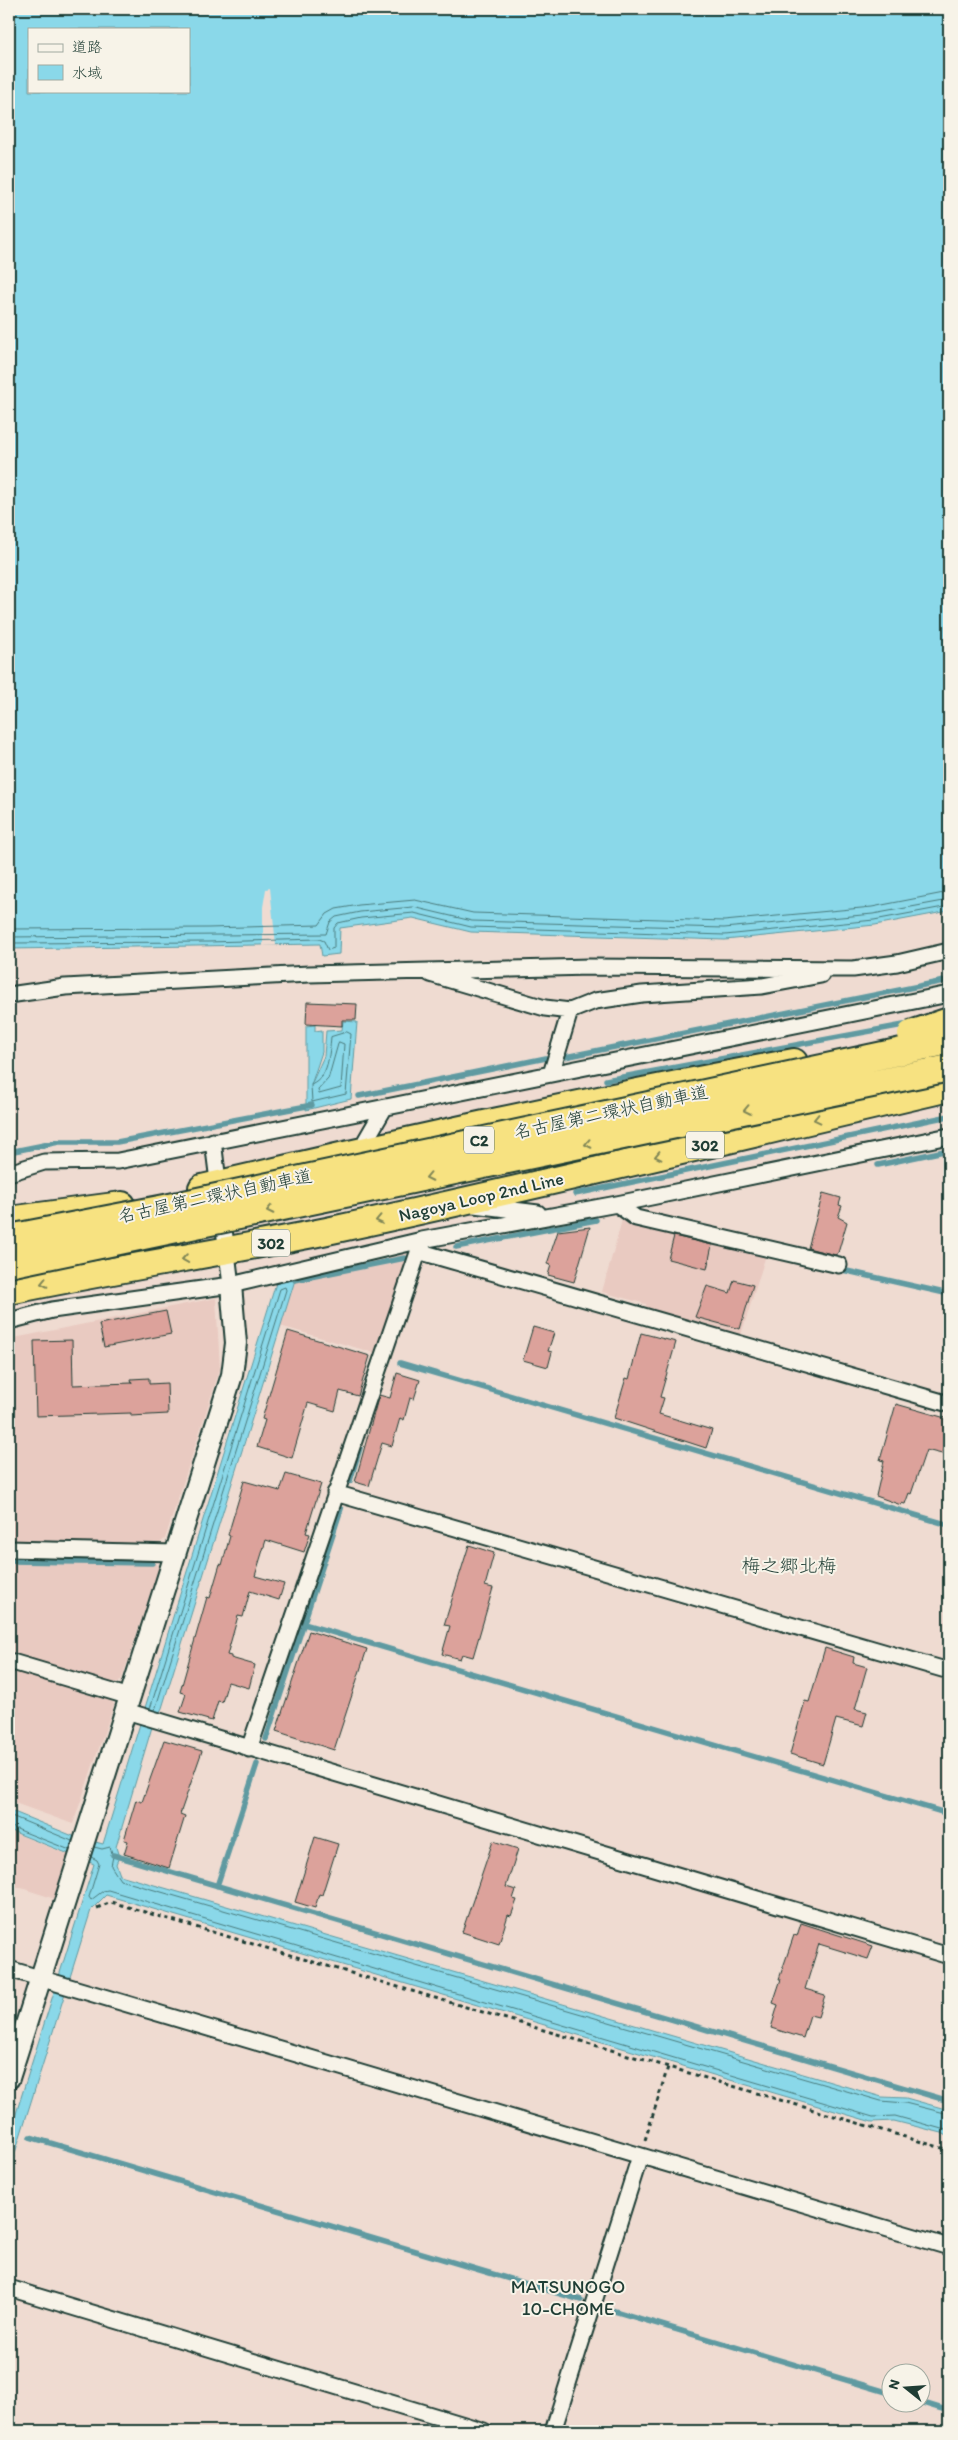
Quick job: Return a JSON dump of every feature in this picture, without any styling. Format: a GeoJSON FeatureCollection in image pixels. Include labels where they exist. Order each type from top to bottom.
{"type":"FeatureCollection","features":[{"type":"Feature","properties":{"kind":"highway"},"geometry":{"type":"LineString","coordinates":[[767,1079],[949,1021]]}},
{"type":"Feature","properties":{"kind":"highway"},"geometry":{"type":"LineString","coordinates":[[9,1220],[132,1204],[360,1150],[648,1088],[949,1033]]}},
{"type":"Feature","properties":{"kind":"highway","name":"名古屋第二環状自動車道"},"geometry":{"type":"LineString","coordinates":[[9,1238],[165,1208],[949,1041]]}},
{"type":"Feature","properties":{"kind":"highway","name":"名古屋第二環状自動車道"},"geometry":{"type":"LineString","coordinates":[[9,1264],[949,1068]]}},
{"type":"Feature","properties":{"kind":"highway"},"geometry":{"type":"LineString","coordinates":[[788,1102],[949,1087]]}},
{"type":"Feature","properties":{"kind":"highway","name":"Nagoya Loop 2nd Line"},"geometry":{"type":"LineString","coordinates":[[9,1291],[79,1276],[227,1252],[460,1202],[949,1087]]}},
{"type":"Feature","properties":{"kind":"street"},"geometry":{"type":"LineString","coordinates":[[420,970],[545,1008],[570,1011],[595,1001],[642,994],[762,986],[852,969],[898,963],[949,951]]}},
{"type":"Feature","properties":{"kind":"street"},"geometry":{"type":"LineString","coordinates":[[9,995],[65,987],[420,970],[589,967],[852,969]]}},
{"type":"Feature","properties":{"kind":"street"},"geometry":{"type":"LineString","coordinates":[[9,1173],[44,1162],[118,1161],[949,994]]}},
{"type":"Feature","properties":{"kind":"street"},"geometry":{"type":"LineString","coordinates":[[552,1074],[570,1011]]}},
{"type":"Feature","properties":{"kind":"street"},"geometry":{"type":"LineString","coordinates":[[360,1150],[385,1107]]}},
{"type":"Feature","properties":{"kind":"street"},"geometry":{"type":"LineString","coordinates":[[9,1321],[52,1310],[231,1285],[568,1213],[949,1136]]}},
{"type":"Feature","properties":{"kind":"street"},"geometry":{"type":"LineString","coordinates":[[9,2078],[45,1979],[77,1863],[131,1707],[175,1553],[232,1375],[236,1344],[231,1285],[213,1141]]}},
{"type":"Feature","properties":{"kind":"street"},"geometry":{"type":"LineString","coordinates":[[460,1202],[529,1214],[568,1213]]}},
{"type":"Feature","properties":{"kind":"street"},"geometry":{"type":"LineString","coordinates":[[617,1204],[636,1218],[839,1265]]}},
{"type":"Feature","properties":{"kind":"street"},"geometry":{"type":"LineString","coordinates":[[420,1245],[949,1404]]}},
{"type":"Feature","properties":{"kind":"street"},"geometry":{"type":"LineString","coordinates":[[249,1749],[420,1245]]}},
{"type":"Feature","properties":{"kind":"street"},"geometry":{"type":"LineString","coordinates":[[52,1310],[79,1276]]}},
{"type":"Feature","properties":{"kind":"street"},"geometry":{"type":"LineString","coordinates":[[335,1493],[949,1671]]}},
{"type":"Feature","properties":{"kind":"street"},"geometry":{"type":"LineString","coordinates":[[9,1548],[175,1553]]}},
{"type":"Feature","properties":{"kind":"street"},"geometry":{"type":"LineString","coordinates":[[9,1661],[131,1707],[161,1721],[249,1749],[949,1956]]}},
{"type":"Feature","properties":{"kind":"street"},"geometry":{"type":"LineString","coordinates":[[9,1968],[949,2248]]}},
{"type":"Feature","properties":{"kind":"street"},"geometry":{"type":"LineString","coordinates":[[554,2431],[640,2156]]}},
{"type":"Feature","properties":{"kind":"street"},"geometry":{"type":"LineString","coordinates":[[9,2288],[484,2431]]}},
{"type":"Feature","properties":{"kind":"path"},"geometry":{"type":"LineString","coordinates":[[97,1908],[111,1902],[949,2150]]}},
{"type":"Feature","properties":{"kind":"path"},"geometry":{"type":"LineString","coordinates":[[640,2156],[668,2067]]}},
{"type":"Feature","properties":{"kind":"shaded area"},"geometry":{"type":"Polygon","coordinates":[[[622,1220],[766,1255],[741,1335],[646,1307],[646,1304],[602,1292],[622,1220]]]}},
{"type":"Feature","properties":{"kind":"shaded area"},"geometry":{"type":"Polygon","coordinates":[[[402,1253],[408,1255],[375,1353],[280,1326],[297,1273],[402,1253]]]}},
{"type":"Feature","properties":{"kind":"shaded area"},"geometry":{"type":"Polygon","coordinates":[[[216,1298],[220,1369],[165,1539],[157,1545],[9,1541],[9,1339],[216,1298]]]}},
{"type":"Feature","properties":{"kind":"shaded area"},"geometry":{"type":"Polygon","coordinates":[[[9,1556],[154,1560],[159,1567],[121,1681],[110,1685],[9,1655],[9,1556]]]}},
{"type":"Feature","properties":{"kind":"shaded area"},"geometry":{"type":"Polygon","coordinates":[[[9,1668],[106,1696],[114,1704],[73,1824],[9,1801],[9,1668]]]}},
{"type":"Feature","properties":{"kind":"shaded area"},"geometry":{"type":"Polygon","coordinates":[[[12,1832],[69,1855],[55,1899],[9,1884],[9,1843],[12,1832]]]}},
{"type":"Feature","properties":{"kind":"water"},"geometry":{"type":"Polygon","coordinates":[[[9,9],[949,9],[949,911],[875,925],[725,940],[471,932],[413,918],[340,928],[339,954],[322,956],[320,944],[9,949],[9,9]]]}},
{"type":"Feature","properties":{"kind":"water"},"geometry":{"type":"Polygon","coordinates":[[[343,1021],[357,1022],[351,1099],[306,1110],[306,1026],[315,1025],[315,1031],[322,1030],[322,1052],[311,1085],[324,1056],[326,1031],[342,1030],[343,1021]]]}},
{"type":"Feature","properties":{"kind":"water"},"geometry":{"type":"Polygon","coordinates":[[[295,1280],[162,1708],[152,1727],[116,1847],[119,1857],[116,1864],[120,1875],[882,2097],[906,2098],[949,2110],[949,2137],[942,2133],[894,2121],[872,2122],[106,1895],[91,1910],[9,2172],[9,2136],[94,1864],[9,1830],[9,1810],[73,1836],[103,1844],[276,1283],[295,1280]]]}},
{"type":"Feature","properties":{"kind":"pier"},"geometry":{"type":"Polygon","coordinates":[[[270,888],[276,945],[263,946],[263,907],[266,889],[270,888]]]}},
{"type":"Feature","properties":{"kind":"building"},"geometry":{"type":"Polygon","coordinates":[[[307,1002],[357,1004],[356,1020],[342,1020],[342,1026],[306,1024],[307,1002]]]}},
{"type":"Feature","properties":{"kind":"building"},"geometry":{"type":"Polygon","coordinates":[[[823,1193],[841,1198],[839,1205],[842,1206],[838,1217],[847,1222],[838,1253],[835,1255],[808,1248],[823,1193]]]}},
{"type":"Feature","properties":{"kind":"building"},"geometry":{"type":"Polygon","coordinates":[[[590,1227],[574,1282],[548,1275],[551,1265],[547,1264],[558,1231],[590,1227]]]}},
{"type":"Feature","properties":{"kind":"building"},"geometry":{"type":"Polygon","coordinates":[[[674,1236],[712,1245],[707,1269],[668,1259],[674,1236]]]}},
{"type":"Feature","properties":{"kind":"building"},"geometry":{"type":"Polygon","coordinates":[[[734,1280],[753,1285],[740,1329],[695,1317],[707,1286],[730,1293],[734,1280]]]}},
{"type":"Feature","properties":{"kind":"building"},"geometry":{"type":"Polygon","coordinates":[[[166,1311],[171,1334],[104,1347],[99,1324],[166,1311]]]}},
{"type":"Feature","properties":{"kind":"building"},"geometry":{"type":"Polygon","coordinates":[[[533,1327],[554,1333],[548,1351],[552,1352],[548,1367],[523,1360],[533,1327]]]}},
{"type":"Feature","properties":{"kind":"building"},"geometry":{"type":"Polygon","coordinates":[[[288,1331],[370,1356],[358,1396],[340,1391],[335,1411],[308,1403],[292,1458],[257,1447],[265,1420],[262,1419],[288,1331]]]}},
{"type":"Feature","properties":{"kind":"building"},"geometry":{"type":"Polygon","coordinates":[[[641,1333],[676,1342],[660,1397],[664,1398],[659,1414],[712,1430],[706,1448],[614,1418],[626,1378],[629,1379],[641,1333]]]}},
{"type":"Feature","properties":{"kind":"building"},"geometry":{"type":"Polygon","coordinates":[[[72,1340],[73,1385],[132,1383],[131,1379],[149,1378],[149,1384],[167,1383],[168,1414],[131,1416],[131,1413],[36,1416],[34,1341],[72,1340]]]}},
{"type":"Feature","properties":{"kind":"building"},"geometry":{"type":"Polygon","coordinates":[[[397,1373],[420,1380],[414,1399],[410,1398],[404,1420],[400,1418],[392,1446],[382,1443],[369,1486],[355,1482],[379,1395],[390,1398],[397,1373]]]}},
{"type":"Feature","properties":{"kind":"building"},"geometry":{"type":"Polygon","coordinates":[[[896,1404],[949,1419],[949,1445],[945,1444],[942,1454],[926,1450],[911,1494],[909,1493],[905,1504],[901,1503],[901,1505],[876,1496],[884,1461],[880,1460],[896,1404]]]}},
{"type":"Feature","properties":{"kind":"building"},"geometry":{"type":"Polygon","coordinates":[[[286,1474],[321,1484],[306,1533],[310,1534],[304,1552],[266,1540],[255,1576],[284,1584],[279,1600],[250,1591],[243,1617],[238,1616],[227,1655],[255,1665],[249,1688],[228,1682],[222,1702],[218,1701],[212,1721],[180,1712],[186,1694],[180,1692],[207,1597],[210,1598],[220,1564],[222,1565],[230,1536],[228,1535],[244,1481],[280,1491],[286,1474]]]}},
{"type":"Feature","properties":{"kind":"building"},"geometry":{"type":"Polygon","coordinates":[[[469,1545],[494,1553],[485,1586],[493,1588],[473,1657],[462,1654],[460,1659],[442,1654],[450,1626],[444,1625],[469,1545]]]}},
{"type":"Feature","properties":{"kind":"building"},"geometry":{"type":"Polygon","coordinates":[[[309,1631],[367,1649],[334,1750],[276,1731],[309,1631]]]}},
{"type":"Feature","properties":{"kind":"building"},"geometry":{"type":"Polygon","coordinates":[[[825,1648],[854,1657],[853,1663],[867,1667],[855,1709],[867,1712],[863,1726],[836,1719],[823,1764],[790,1754],[805,1701],[809,1702],[825,1648]]]}},
{"type":"Feature","properties":{"kind":"building"},"geometry":{"type":"Polygon","coordinates":[[[164,1740],[202,1751],[180,1814],[185,1816],[169,1868],[124,1854],[128,1841],[124,1840],[136,1800],[142,1802],[164,1740]]]}},
{"type":"Feature","properties":{"kind":"building"},"geometry":{"type":"Polygon","coordinates":[[[315,1837],[338,1844],[322,1895],[319,1894],[315,1908],[295,1902],[315,1837]]]}},
{"type":"Feature","properties":{"kind":"building"},"geometry":{"type":"Polygon","coordinates":[[[493,1841],[518,1849],[506,1887],[516,1890],[513,1899],[517,1900],[511,1916],[508,1915],[499,1944],[462,1932],[493,1841]]]}},
{"type":"Feature","properties":{"kind":"building"},"geometry":{"type":"Polygon","coordinates":[[[801,1923],[873,1946],[868,1959],[819,1944],[805,1989],[825,1995],[818,2017],[810,2015],[803,2038],[771,2028],[778,2005],[773,2003],[781,1979],[779,1979],[794,1935],[797,1936],[801,1923]]]}},
{"type":"Feature","properties":{"kind":"waterway"},"geometry":{"type":"LineString","coordinates":[[565,1057],[949,980]]}},
{"type":"Feature","properties":{"kind":"waterway"},"geometry":{"type":"LineString","coordinates":[[606,1080],[909,1024]]}},
{"type":"Feature","properties":{"kind":"waterway"},"geometry":{"type":"LineString","coordinates":[[359,1096],[546,1058]]}},
{"type":"Feature","properties":{"kind":"waterway"},"geometry":{"type":"LineString","coordinates":[[9,1152],[59,1142],[117,1142],[312,1105]]}},
{"type":"Feature","properties":{"kind":"waterway"},"geometry":{"type":"LineString","coordinates":[[575,1194],[949,1116]]}},
{"type":"Feature","properties":{"kind":"waterway"},"geometry":{"type":"LineString","coordinates":[[878,1165],[949,1150]]}},
{"type":"Feature","properties":{"kind":"waterway"},"geometry":{"type":"LineString","coordinates":[[456,1247],[596,1220]]}},
{"type":"Feature","properties":{"kind":"waterway"},"geometry":{"type":"LineString","coordinates":[[295,1280],[405,1258]]}},
{"type":"Feature","properties":{"kind":"waterway"},"geometry":{"type":"LineString","coordinates":[[838,1269],[949,1294]]}},
{"type":"Feature","properties":{"kind":"waterway"},"geometry":{"type":"LineString","coordinates":[[400,1363],[949,1525]]}},
{"type":"Feature","properties":{"kind":"waterway"},"geometry":{"type":"LineString","coordinates":[[350,1481],[360,1448]]}},
{"type":"Feature","properties":{"kind":"waterway"},"geometry":{"type":"LineString","coordinates":[[266,1739],[341,1509]]}},
{"type":"Feature","properties":{"kind":"waterway"},"geometry":{"type":"LineString","coordinates":[[9,1561],[152,1563]]}},
{"type":"Feature","properties":{"kind":"waterway"},"geometry":{"type":"LineString","coordinates":[[304,1624],[949,1814]]}},
{"type":"Feature","properties":{"kind":"waterway"},"geometry":{"type":"LineString","coordinates":[[217,1886],[257,1764]]}},
{"type":"Feature","properties":{"kind":"waterway"},"geometry":{"type":"LineString","coordinates":[[113,1855],[949,2101]]}},
{"type":"Feature","properties":{"kind":"waterway"},"geometry":{"type":"LineString","coordinates":[[30,2137],[581,2300]]}},
{"type":"Feature","properties":{"kind":"waterway"},"geometry":{"type":"LineString","coordinates":[[601,2307],[880,2390]]}},
{"type":"Feature","properties":{"kind":"waterway"},"geometry":{"type":"LineString","coordinates":[[930,2405],[949,2411]]}},
{"type":"Feature","properties":{"kind":"district","name":"梅之郷北梅"},"geometry":{"type":"Point","coordinates":[789,1565]}},
{"type":"Feature","properties":{"kind":"district","name":"MATSUNOGO 10-CHOME"},"geometry":{"type":"Point","coordinates":[568,2297]}}]}
